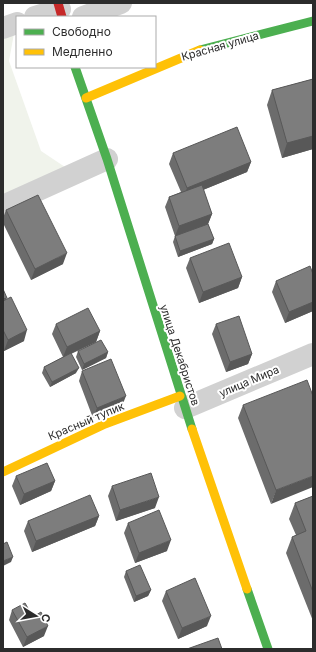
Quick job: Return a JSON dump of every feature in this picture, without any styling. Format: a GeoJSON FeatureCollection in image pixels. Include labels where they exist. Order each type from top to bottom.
{"type":"FeatureCollection","features":[{"type":"Feature","properties":{"kind":"street"},"geometry":{"type":"LineString","coordinates":[[86,16],[121,3]]}},
{"type":"Feature","properties":{"kind":"street"},"geometry":{"type":"LineString","coordinates":[[39,16],[60,10]]}},
{"type":"Feature","properties":{"kind":"street","name":"Красная улица"},"geometry":{"type":"LineString","coordinates":[[156,67],[190,52],[313,22]]}},
{"type":"Feature","properties":{"kind":"street"},"geometry":{"type":"LineString","coordinates":[[3,28],[16,23]]}},
{"type":"Feature","properties":{"kind":"street","name":"улица Декабристов"},"geometry":{"type":"LineString","coordinates":[[75,68],[107,159],[182,402],[268,649]]}},
{"type":"Feature","properties":{"kind":"street","name":"Красная улица"},"geometry":{"type":"LineString","coordinates":[[86,98],[154,68]]}},
{"type":"Feature","properties":{"kind":"street"},"geometry":{"type":"LineString","coordinates":[[3,206],[107,159]]}},
{"type":"Feature","properties":{"kind":"street","name":"улица Мира"},"geometry":{"type":"LineString","coordinates":[[182,402],[313,354]]}},
{"type":"Feature","properties":{"kind":"street","name":"Красный тупик"},"geometry":{"type":"LineString","coordinates":[[3,472],[105,424],[182,402]]}},
{"type":"Feature","properties":{"kind":"shaded area"},"geometry":{"type":"Polygon","coordinates":[[[15,28],[9,61],[41,151],[65,167],[3,196],[3,33],[15,28]]]}},
{"type":"Feature","properties":{"kind":"building"},"geometry":{"type":"Polygon","coordinates":[[[313,79],[313,136],[287,143],[272,90],[313,79]]]}},
{"type":"Feature","properties":{"kind":"building"},"geometry":{"type":"Polygon","coordinates":[[[237,127],[251,162],[187,188],[173,153],[237,127]]]}},
{"type":"Feature","properties":{"kind":"building"},"geometry":{"type":"Polygon","coordinates":[[[202,185],[212,214],[179,226],[169,197],[202,185]]]}},
{"type":"Feature","properties":{"kind":"building"},"geometry":{"type":"Polygon","coordinates":[[[38,195],[67,253],[35,269],[6,210],[38,195]]]}},
{"type":"Feature","properties":{"kind":"building"},"geometry":{"type":"Polygon","coordinates":[[[208,224],[214,239],[180,251],[175,236],[208,224]]]}},
{"type":"Feature","properties":{"kind":"building"},"geometry":{"type":"Polygon","coordinates":[[[229,243],[242,277],[203,292],[190,258],[229,243]]]}},
{"type":"Feature","properties":{"kind":"building"},"geometry":{"type":"Polygon","coordinates":[[[310,266],[313,274],[313,302],[289,312],[276,281],[310,266]]]}},
{"type":"Feature","properties":{"kind":"building"},"geometry":{"type":"Polygon","coordinates":[[[3,289],[7,298],[3,299],[3,289]]]}},
{"type":"Feature","properties":{"kind":"building"},"geometry":{"type":"Polygon","coordinates":[[[11,297],[27,330],[8,340],[3,330],[3,301],[11,297]]]}},
{"type":"Feature","properties":{"kind":"building"},"geometry":{"type":"Polygon","coordinates":[[[88,308],[100,331],[67,347],[56,324],[88,308]]]}},
{"type":"Feature","properties":{"kind":"building"},"geometry":{"type":"Polygon","coordinates":[[[239,316],[252,354],[230,362],[216,324],[239,316]]]}},
{"type":"Feature","properties":{"kind":"building"},"geometry":{"type":"Polygon","coordinates":[[[101,340],[108,352],[84,364],[78,351],[101,340]]]}},
{"type":"Feature","properties":{"kind":"building"},"geometry":{"type":"Polygon","coordinates":[[[71,353],[79,368],[52,382],[44,367],[71,353]]]}},
{"type":"Feature","properties":{"kind":"building"},"geometry":{"type":"Polygon","coordinates":[[[111,359],[126,396],[97,408],[82,371],[111,359]]]}},
{"type":"Feature","properties":{"kind":"building"},"geometry":{"type":"Polygon","coordinates":[[[307,380],[313,396],[313,476],[276,490],[243,405],[307,380]]]}},
{"type":"Feature","properties":{"kind":"building"},"geometry":{"type":"Polygon","coordinates":[[[47,463],[55,481],[24,494],[16,476],[47,463]]]}},
{"type":"Feature","properties":{"kind":"building"},"geometry":{"type":"Polygon","coordinates":[[[151,473],[159,497],[120,510],[112,486],[151,473]]]}},
{"type":"Feature","properties":{"kind":"building"},"geometry":{"type":"Polygon","coordinates":[[[90,495],[99,516],[36,541],[28,521],[90,495]]]}},
{"type":"Feature","properties":{"kind":"building"},"geometry":{"type":"Polygon","coordinates":[[[313,496],[313,592],[292,537],[306,531],[295,503],[313,496]]]}},
{"type":"Feature","properties":{"kind":"building"},"geometry":{"type":"Polygon","coordinates":[[[159,510],[171,540],[139,553],[128,523],[159,510]]]}},
{"type":"Feature","properties":{"kind":"building"},"geometry":{"type":"Polygon","coordinates":[[[7,542],[13,557],[3,561],[3,544],[7,542]]]}},
{"type":"Feature","properties":{"kind":"building"},"geometry":{"type":"Polygon","coordinates":[[[140,565],[151,590],[136,596],[126,571],[140,565]]]}},
{"type":"Feature","properties":{"kind":"building"},"geometry":{"type":"Polygon","coordinates":[[[195,578],[211,616],[182,628],[166,591],[195,578]]]}},
{"type":"Feature","properties":{"kind":"building"},"geometry":{"type":"Polygon","coordinates":[[[25,603],[33,617],[41,612],[48,626],[27,637],[12,610],[25,603]]]}},
{"type":"Feature","properties":{"kind":"building"},"geometry":{"type":"Polygon","coordinates":[[[218,638],[222,649],[187,649],[218,638]]]}},
{"type":"Feature","properties":{"kind":"traffic: fast"},"geometry":{"type":"LineString","coordinates":[[200,50],[313,21]]}},
{"type":"Feature","properties":{"kind":"traffic: fast"},"geometry":{"type":"LineString","coordinates":[[75,68],[107,159],[192,429]]}},
{"type":"Feature","properties":{"kind":"traffic: fast"},"geometry":{"type":"LineString","coordinates":[[247,589],[268,649]]}},
{"type":"Feature","properties":{"kind":"traffic: slow"},"geometry":{"type":"LineString","coordinates":[[86,98],[200,50]]}},
{"type":"Feature","properties":{"kind":"traffic: slow"},"geometry":{"type":"LineString","coordinates":[[3,472],[105,424],[180,396]]}},
{"type":"Feature","properties":{"kind":"traffic: slow"},"geometry":{"type":"LineString","coordinates":[[192,429],[247,589]]}},
{"type":"Feature","properties":{"kind":"traffic: jam"},"geometry":{"type":"LineString","coordinates":[[58,3],[62,16]]}}]}
